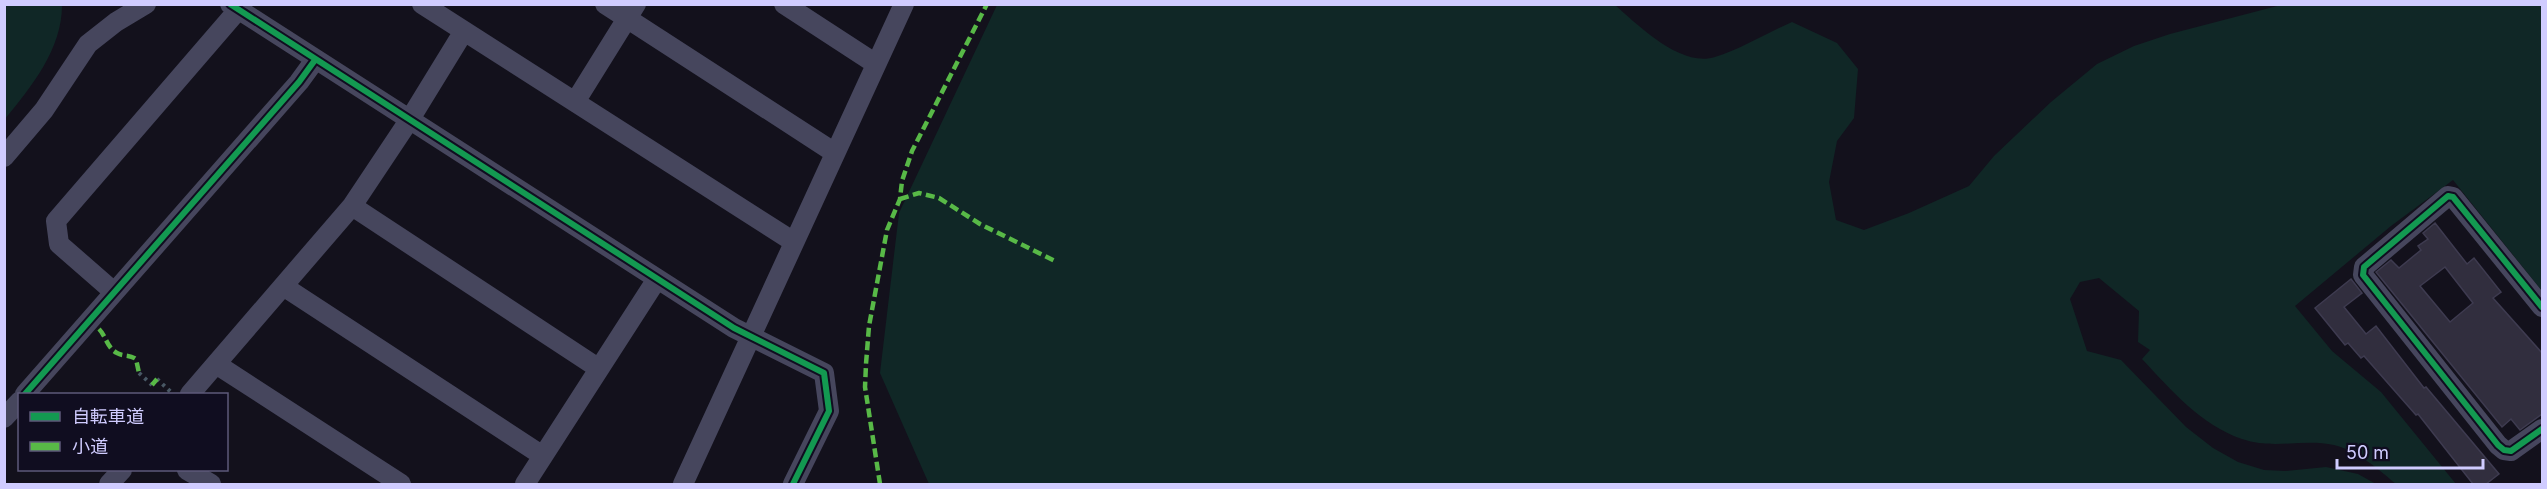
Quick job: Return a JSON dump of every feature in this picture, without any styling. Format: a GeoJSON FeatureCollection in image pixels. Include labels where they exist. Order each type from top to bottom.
{"type":"FeatureCollection","features":[{"type":"Feature","properties":{"kind":"street"},"geometry":{"type":"LineString","coordinates":[[4,157],[44,110],[88,44],[116,22],[146,4]]}},
{"type":"Feature","properties":{"kind":"street"},"geometry":{"type":"LineString","coordinates":[[422,4],[794,242]]}},
{"type":"Feature","properties":{"kind":"street"},"geometry":{"type":"LineString","coordinates":[[605,4],[631,12],[835,153]]}},
{"type":"Feature","properties":{"kind":"street"},"geometry":{"type":"LineString","coordinates":[[784,4],[876,64]]}},
{"type":"Feature","properties":{"kind":"street"},"geometry":{"type":"LineString","coordinates":[[682,484],[904,4]]}},
{"type":"Feature","properties":{"kind":"street"},"geometry":{"type":"LineString","coordinates":[[114,292],[58,244],[56,221],[233,7],[657,279],[751,337],[824,373],[829,411],[794,484]]}},
{"type":"Feature","properties":{"kind":"street"},"geometry":{"type":"LineString","coordinates":[[575,102],[631,12]]}},
{"type":"Feature","properties":{"kind":"street"},"geometry":{"type":"LineString","coordinates":[[190,393],[352,206],[410,119],[464,31]]}},
{"type":"Feature","properties":{"kind":"street"},"geometry":{"type":"LineString","coordinates":[[26,393],[299,82],[315,60]]}},
{"type":"Feature","properties":{"kind":"street"},"geometry":{"type":"LineString","coordinates":[[2542,307],[2453,197],[2448,196],[2364,267],[2363,275],[2504,450],[2511,451],[2542,429]]}},
{"type":"Feature","properties":{"kind":"street"},"geometry":{"type":"LineString","coordinates":[[352,206],[598,368]]}},
{"type":"Feature","properties":{"kind":"street"},"geometry":{"type":"LineString","coordinates":[[525,484],[657,279]]}},
{"type":"Feature","properties":{"kind":"street"},"geometry":{"type":"LineString","coordinates":[[283,286],[543,456]]}},
{"type":"Feature","properties":{"kind":"street"},"geometry":{"type":"LineString","coordinates":[[216,364],[401,484]]}},
{"type":"Feature","properties":{"kind":"street"},"geometry":{"type":"LineString","coordinates":[[4,418],[18,403]]}},
{"type":"Feature","properties":{"kind":"street"},"geometry":{"type":"LineString","coordinates":[[109,484],[121,471]]}},
{"type":"Feature","properties":{"kind":"street"},"geometry":{"type":"LineString","coordinates":[[189,471],[211,484]]}},
{"type":"Feature","properties":{"kind":"path"},"geometry":{"type":"LineString","coordinates":[[139,373],[152,385]]}},
{"type":"Feature","properties":{"kind":"path"},"geometry":{"type":"LineString","coordinates":[[157,380],[173,393]]}},
{"type":"Feature","properties":{"kind":"green space"},"geometry":{"type":"Polygon","coordinates":[[[5,4],[62,5],[57,37],[44,66],[5,119],[5,4]]]}},
{"type":"Feature","properties":{"kind":"green space"},"geometry":{"type":"Polygon","coordinates":[[[997,5],[1615,5],[1661,43],[1674,51],[1702,59],[1734,50],[1792,22],[1837,43],[1858,69],[1854,118],[1837,141],[1829,182],[1836,220],[1864,230],[1969,186],[1994,156],[2051,102],[2097,64],[2134,46],[2170,34],[2281,5],[2542,5],[2542,291],[2453,180],[2391,226],[2295,306],[2332,351],[2381,392],[2456,484],[2396,484],[2367,461],[2334,445],[2322,443],[2266,444],[2242,439],[2213,425],[2164,383],[2142,359],[2150,350],[2138,342],[2139,311],[2099,278],[2080,282],[2070,299],[2087,351],[2121,360],[2186,427],[2213,448],[2238,462],[2264,470],[2285,471],[2326,467],[2358,474],[2376,484],[929,484],[880,373],[899,213],[997,5]]]}},
{"type":"Feature","properties":{"kind":"building"},"geometry":{"type":"Polygon","coordinates":[[[2435,223],[2467,264],[2474,258],[2501,292],[2493,298],[2542,353],[2542,414],[2520,430],[2511,419],[2502,427],[2376,272],[2391,260],[2399,268],[2421,250],[2418,246],[2428,239],[2423,233],[2435,223]],[[2445,267],[2420,286],[2450,322],[2473,303],[2445,267]]]}},
{"type":"Feature","properties":{"kind":"building"},"geometry":{"type":"Polygon","coordinates":[[[2351,279],[2362,293],[2344,307],[2366,334],[2376,326],[2424,388],[2426,387],[2499,474],[2486,484],[2473,484],[2418,414],[2416,415],[2364,356],[2361,358],[2348,343],[2345,345],[2315,308],[2351,279]]]}},
{"type":"Feature","properties":{"kind":"marked path"},"geometry":{"type":"LineString","coordinates":[[880,484],[865,387],[869,326],[887,230],[900,199],[902,181],[912,151],[987,4]]}},
{"type":"Feature","properties":{"kind":"marked path"},"geometry":{"type":"LineString","coordinates":[[900,199],[919,193],[939,198],[980,224],[1055,261]]}},
{"type":"Feature","properties":{"kind":"marked path"},"geometry":{"type":"LineString","coordinates":[[99,329],[114,351],[136,359],[139,373]]}},
{"type":"Feature","properties":{"kind":"marked path"},"geometry":{"type":"LineString","coordinates":[[152,385],[157,379]]}},
{"type":"Feature","properties":{"kind":"cycle path"},"geometry":{"type":"LineString","coordinates":[[230,4],[734,328],[824,373],[829,411],[793,484]]}},
{"type":"Feature","properties":{"kind":"cycle path"},"geometry":{"type":"LineString","coordinates":[[26,393],[299,82],[315,60]]}},
{"type":"Feature","properties":{"kind":"cycle path"},"geometry":{"type":"LineString","coordinates":[[2542,307],[2453,197],[2448,196],[2364,267],[2363,275],[2498,445],[2504,450],[2511,451],[2542,429]]}}]}
